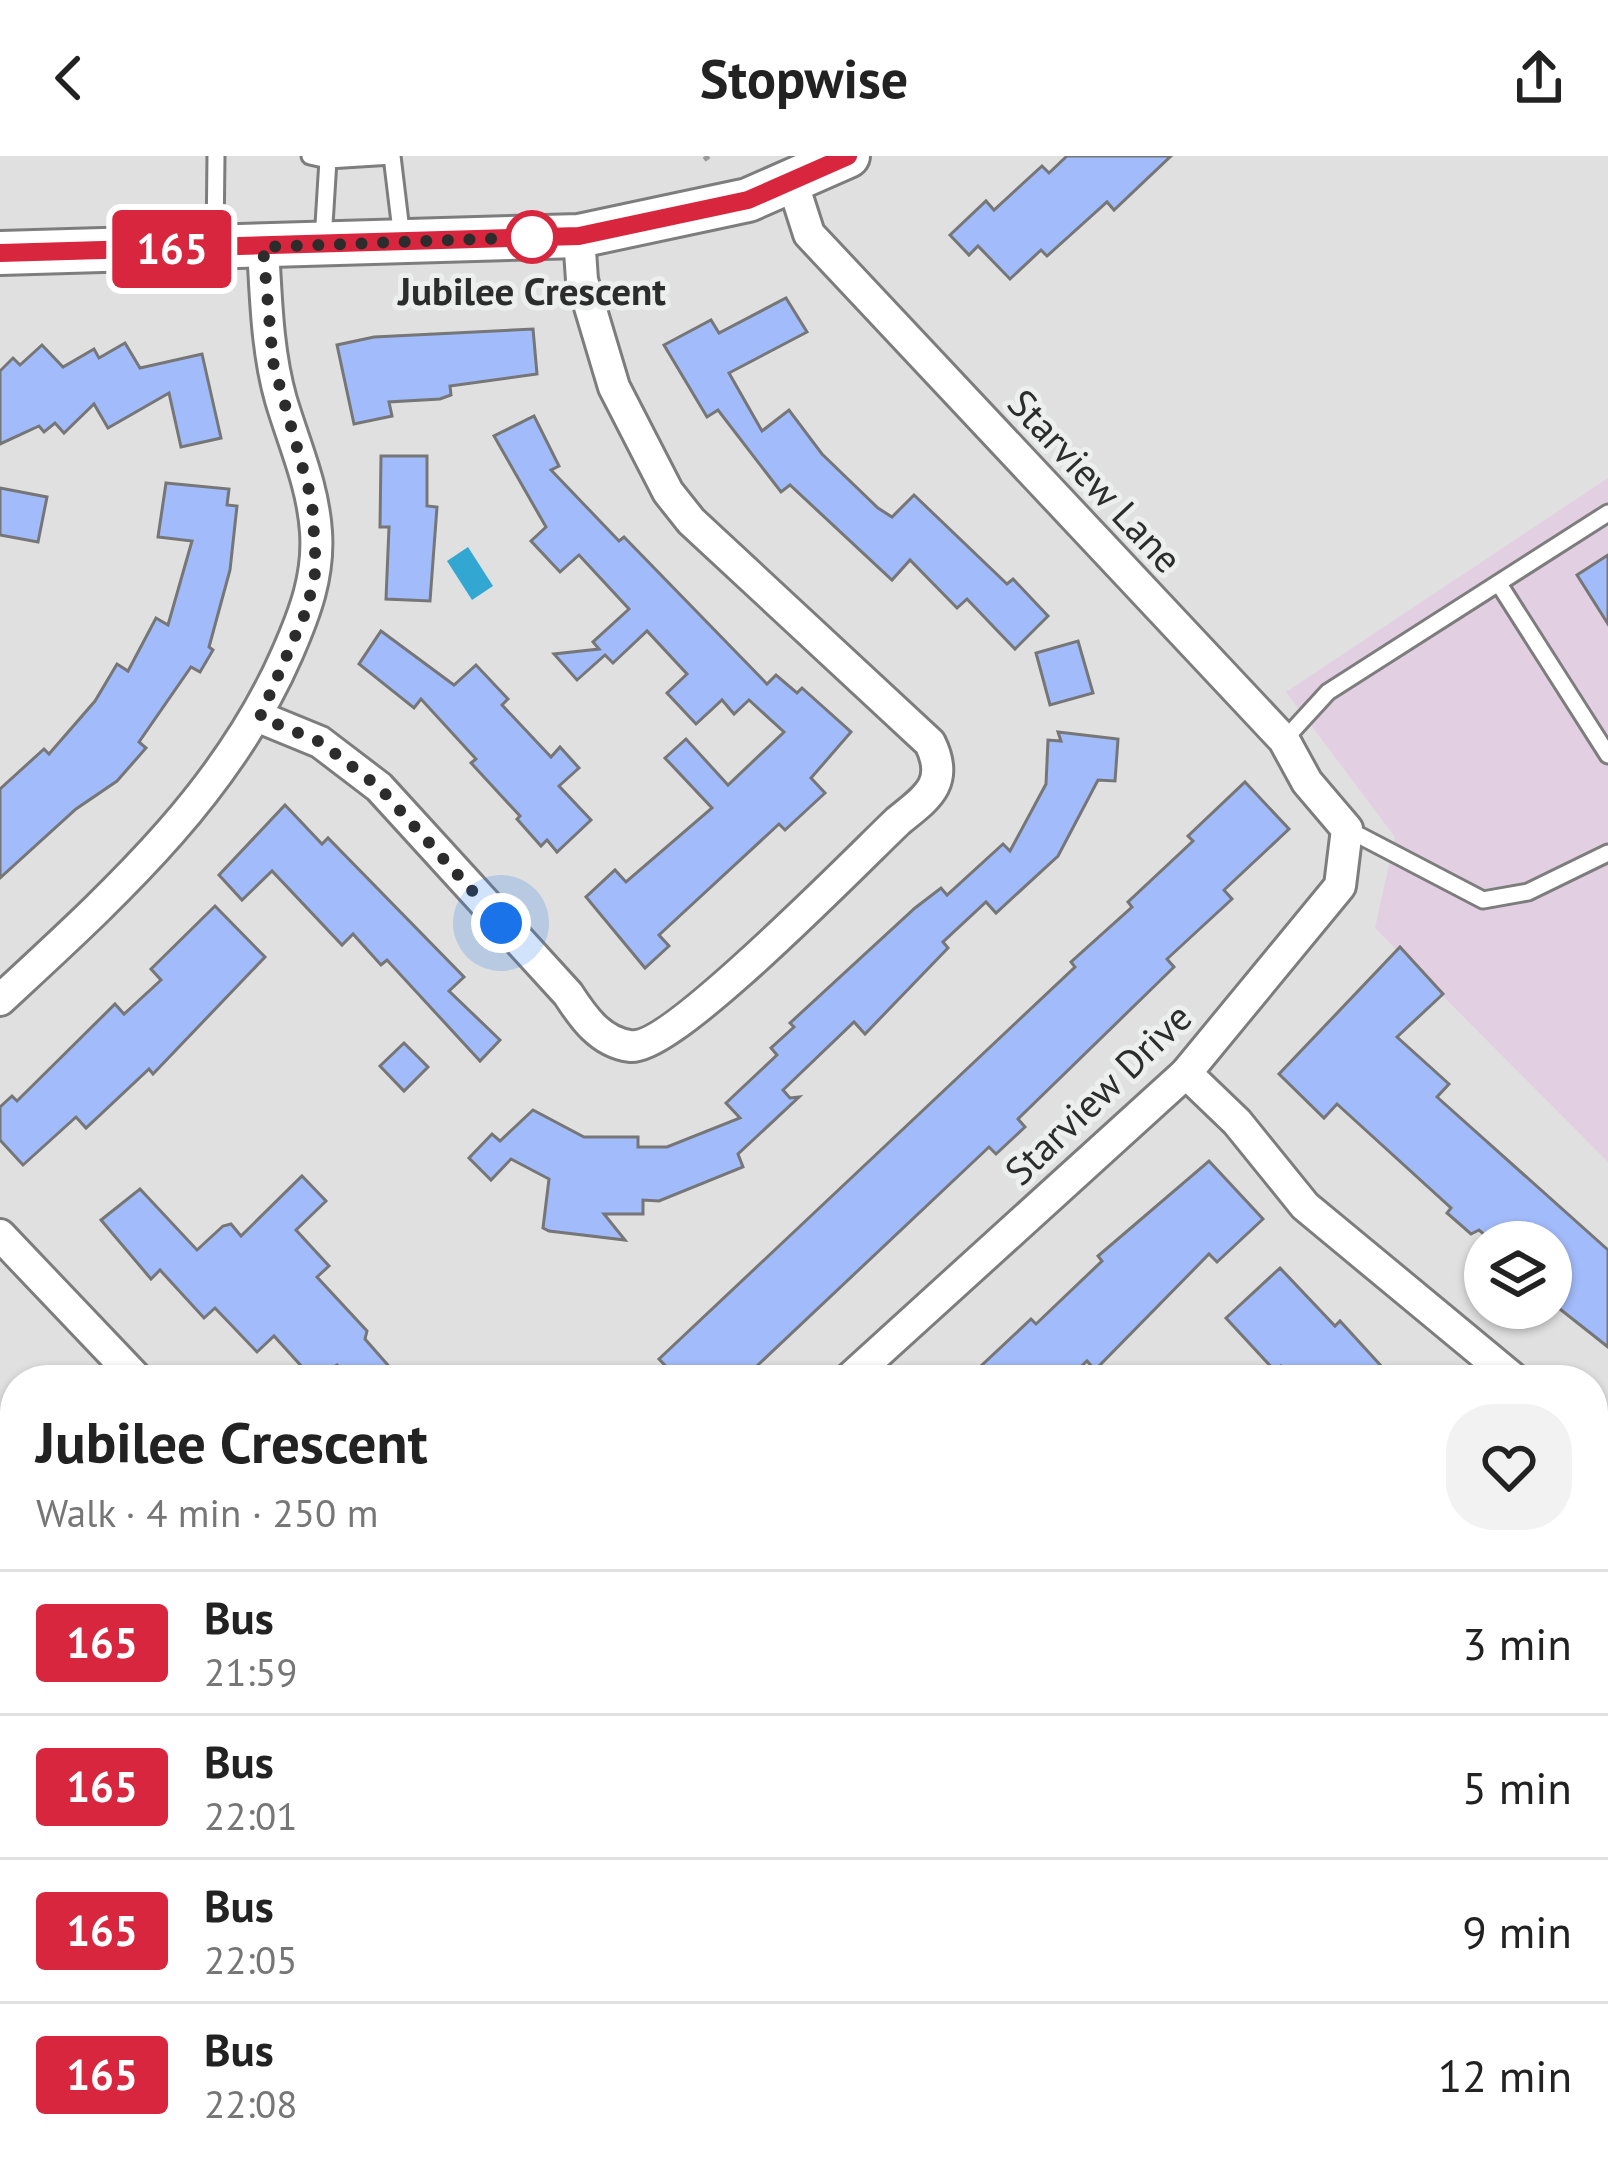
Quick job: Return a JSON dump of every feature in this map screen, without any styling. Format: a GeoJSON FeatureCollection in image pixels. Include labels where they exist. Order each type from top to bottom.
{"type":"FeatureCollection","features":[{"type":"Feature","properties":{"kind":"main road"},"geometry":{"type":"LineString","coordinates":[[0,254],[579,236],[748,200],[848,156]]}},
{"type":"Feature","properties":{"kind":"street","name":"Starview Lane"},"geometry":{"type":"LineString","coordinates":[[793,184],[809,234],[1284,740],[1307,782],[1347,829]]}},
{"type":"Feature","properties":{"kind":"street"},"geometry":{"type":"LineString","coordinates":[[260,717],[320,742],[379,787],[568,994],[585,1020],[608,1038],[631,1047],[665,1036],[707,1002],[898,820],[924,804],[934,784],[937,759],[930,743],[691,520],[647,458],[614,387],[590,316],[579,236]]}},
{"type":"Feature","properties":{"kind":"street"},"geometry":{"type":"LineString","coordinates":[[0,1000],[174,834],[260,717],[307,609],[316,569],[312,501],[273,362],[263,247]]}},
{"type":"Feature","properties":{"kind":"street","name":"Starview Drive"},"geometry":{"type":"LineString","coordinates":[[865,1365],[1186,1073],[1340,886],[1346,868],[1347,829]]}},
{"type":"Feature","properties":{"kind":"street"},"geometry":{"type":"LineString","coordinates":[[1186,1073],[1237,1122],[1305,1207],[1497,1365]]}},
{"type":"Feature","properties":{"kind":"street"},"geometry":{"type":"LineString","coordinates":[[0,1234],[124,1365]]}},
{"type":"Feature","properties":{"kind":"lane"},"geometry":{"type":"LineString","coordinates":[[215,248],[216,156]]}},
{"type":"Feature","properties":{"kind":"lane"},"geometry":{"type":"LineString","coordinates":[[310,156],[328,160],[392,156],[402,242]]}},
{"type":"Feature","properties":{"kind":"lane"},"geometry":{"type":"LineString","coordinates":[[322,245],[328,160]]}},
{"type":"Feature","properties":{"kind":"lane"},"geometry":{"type":"LineString","coordinates":[[1284,740],[1328,692],[1608,514]]}},
{"type":"Feature","properties":{"kind":"lane"},"geometry":{"type":"LineString","coordinates":[[1499,584],[1608,755]]}},
{"type":"Feature","properties":{"kind":"lane"},"geometry":{"type":"LineString","coordinates":[[1347,829],[1483,900],[1528,892],[1608,853]]}},
{"type":"Feature","properties":{"kind":"shaded area"},"geometry":{"type":"Polygon","coordinates":[[[1608,478],[1608,1162],[1375,928],[1395,837],[1286,692],[1608,478]]]}},
{"type":"Feature","properties":{"kind":"water"},"geometry":{"type":"Polygon","coordinates":[[[468,547],[493,586],[472,600],[447,561],[468,547]]]}},
{"type":"Feature","properties":{"kind":"building"},"geometry":{"type":"Polygon","coordinates":[[[1067,156],[1171,156],[1114,210],[1107,202],[1047,256],[1041,250],[1010,279],[978,246],[969,255],[950,235],[986,201],[994,210],[1042,166],[1049,173],[1067,156]]]}},
{"type":"Feature","properties":{"kind":"building"},"geometry":{"type":"Polygon","coordinates":[[[786,298],[807,332],[729,373],[762,431],[789,410],[822,454],[878,508],[892,517],[914,495],[1007,584],[1013,579],[1048,616],[1015,649],[967,599],[957,608],[910,560],[892,580],[790,485],[781,492],[718,410],[707,417],[664,345],[711,320],[719,333],[786,298]]]}},
{"type":"Feature","properties":{"kind":"building"},"geometry":{"type":"Polygon","coordinates":[[[533,329],[537,374],[450,386],[451,395],[440,399],[389,402],[392,416],[354,424],[337,345],[374,337],[533,329]]]}},
{"type":"Feature","properties":{"kind":"building"},"geometry":{"type":"Polygon","coordinates":[[[125,343],[140,368],[202,354],[221,438],[181,447],[169,393],[108,428],[94,404],[64,433],[55,423],[44,432],[39,426],[0,444],[0,371],[13,358],[20,365],[42,345],[63,367],[94,349],[99,358],[125,343]]]}},
{"type":"Feature","properties":{"kind":"building"},"geometry":{"type":"Polygon","coordinates":[[[534,416],[559,466],[551,470],[619,541],[624,537],[767,684],[776,675],[797,693],[802,688],[851,732],[811,778],[825,793],[785,830],[779,824],[659,935],[669,946],[645,968],[586,897],[615,870],[626,882],[712,808],[665,758],[686,739],[728,785],[784,732],[749,700],[734,714],[722,700],[696,724],[667,693],[687,674],[647,631],[613,663],[605,655],[577,680],[554,654],[599,649],[593,642],[629,609],[579,555],[560,572],[531,541],[546,527],[494,436],[534,416]]]}},
{"type":"Feature","properties":{"kind":"building"},"geometry":{"type":"Polygon","coordinates":[[[381,456],[427,456],[427,506],[437,507],[430,601],[386,599],[389,527],[380,527],[381,456]]]}},
{"type":"Feature","properties":{"kind":"building"},"geometry":{"type":"Polygon","coordinates":[[[166,483],[229,489],[227,505],[237,506],[230,570],[209,647],[213,650],[200,672],[191,667],[139,742],[146,748],[117,781],[76,809],[0,878],[0,789],[44,749],[49,754],[95,701],[117,664],[128,671],[156,618],[168,625],[192,541],[158,537],[166,483]]]}},
{"type":"Feature","properties":{"kind":"building"},"geometry":{"type":"Polygon","coordinates":[[[0,488],[47,497],[38,542],[0,535],[0,488]]]}},
{"type":"Feature","properties":{"kind":"building"},"geometry":{"type":"Polygon","coordinates":[[[1608,555],[1608,624],[1577,575],[1608,555]]]}},
{"type":"Feature","properties":{"kind":"building"},"geometry":{"type":"Polygon","coordinates":[[[381,631],[454,685],[476,665],[508,699],[502,705],[551,757],[560,747],[579,768],[559,786],[591,820],[557,852],[547,840],[541,846],[471,763],[476,759],[421,699],[414,708],[359,664],[381,631]]]}},
{"type":"Feature","properties":{"kind":"building"},"geometry":{"type":"Polygon","coordinates":[[[1078,641],[1093,693],[1050,705],[1036,653],[1078,641]]]}},
{"type":"Feature","properties":{"kind":"building"},"geometry":{"type":"Polygon","coordinates":[[[1058,732],[1118,739],[1115,781],[1098,780],[1058,856],[996,913],[986,902],[943,942],[948,948],[865,1034],[854,1022],[783,1090],[790,1098],[799,1097],[738,1154],[743,1167],[659,1201],[643,1200],[643,1214],[604,1214],[625,1240],[543,1228],[549,1179],[511,1159],[491,1180],[469,1158],[492,1134],[500,1141],[533,1110],[584,1137],[638,1137],[638,1147],[667,1147],[740,1118],[726,1103],[777,1055],[771,1048],[794,1027],[790,1023],[915,908],[941,888],[947,895],[1003,844],[1010,851],[1046,784],[1048,740],[1061,741],[1058,732]]]}},
{"type":"Feature","properties":{"kind":"building"},"geometry":{"type":"Polygon","coordinates":[[[1245,782],[1289,829],[1224,890],[1232,899],[1167,959],[1174,967],[1018,1119],[1025,1127],[996,1154],[989,1147],[758,1365],[665,1365],[659,1359],[1075,967],[1071,962],[1132,907],[1128,902],[1193,841],[1188,836],[1245,782]]]}},
{"type":"Feature","properties":{"kind":"building"},"geometry":{"type":"Polygon","coordinates":[[[285,805],[322,844],[328,838],[464,977],[449,991],[500,1040],[480,1061],[387,960],[381,965],[353,934],[342,945],[272,871],[242,900],[219,875],[285,805]]]}},
{"type":"Feature","properties":{"kind":"building"},"geometry":{"type":"Polygon","coordinates":[[[215,906],[265,957],[153,1074],[149,1069],[86,1128],[76,1117],[23,1165],[0,1140],[0,1107],[12,1096],[17,1101],[115,1004],[124,1014],[161,980],[151,969],[215,906]]]}},
{"type":"Feature","properties":{"kind":"building"},"geometry":{"type":"Polygon","coordinates":[[[1400,947],[1443,994],[1397,1037],[1449,1084],[1437,1097],[1608,1250],[1608,1347],[1572,1319],[1572,1221],[1464,1221],[1464,1228],[1447,1213],[1451,1208],[1337,1104],[1324,1118],[1279,1074],[1400,947]]]}},
{"type":"Feature","properties":{"kind":"building"},"geometry":{"type":"Polygon","coordinates":[[[404,1043],[428,1067],[404,1091],[380,1066],[404,1043]]]}},
{"type":"Feature","properties":{"kind":"building"},"geometry":{"type":"Polygon","coordinates":[[[1209,1161],[1263,1219],[1217,1262],[1209,1254],[1100,1365],[1087,1361],[1083,1365],[982,1365],[1031,1319],[1036,1324],[1102,1261],[1098,1256],[1209,1161]]]}},
{"type":"Feature","properties":{"kind":"building"},"geometry":{"type":"Polygon","coordinates":[[[302,1176],[326,1201],[296,1230],[329,1266],[317,1277],[367,1331],[365,1339],[388,1365],[300,1365],[274,1336],[257,1352],[215,1308],[204,1318],[160,1270],[151,1279],[101,1220],[140,1189],[197,1250],[223,1226],[231,1224],[241,1236],[302,1176]]]}},
{"type":"Feature","properties":{"kind":"building"},"geometry":{"type":"Polygon","coordinates":[[[1280,1268],[1335,1326],[1340,1321],[1380,1365],[1269,1365],[1226,1318],[1280,1268]]]}},
{"type":"Feature","properties":{"kind":"bus line","name":"165"},"geometry":{"type":"LineString","coordinates":[[0,253],[579,236],[748,200],[848,156]]}},
{"type":"Feature","properties":{"kind":"place","name":"Jubilee Crescent"},"geometry":{"type":"Point","coordinates":[532,237]}},
{"type":"Feature","properties":{"kind":"route"},"geometry":{"type":"LineString","coordinates":[[501,923],[379,787],[320,742],[260,717],[307,609],[316,569],[312,501],[273,362],[263,247],[537,237],[532,237]]}}]}
